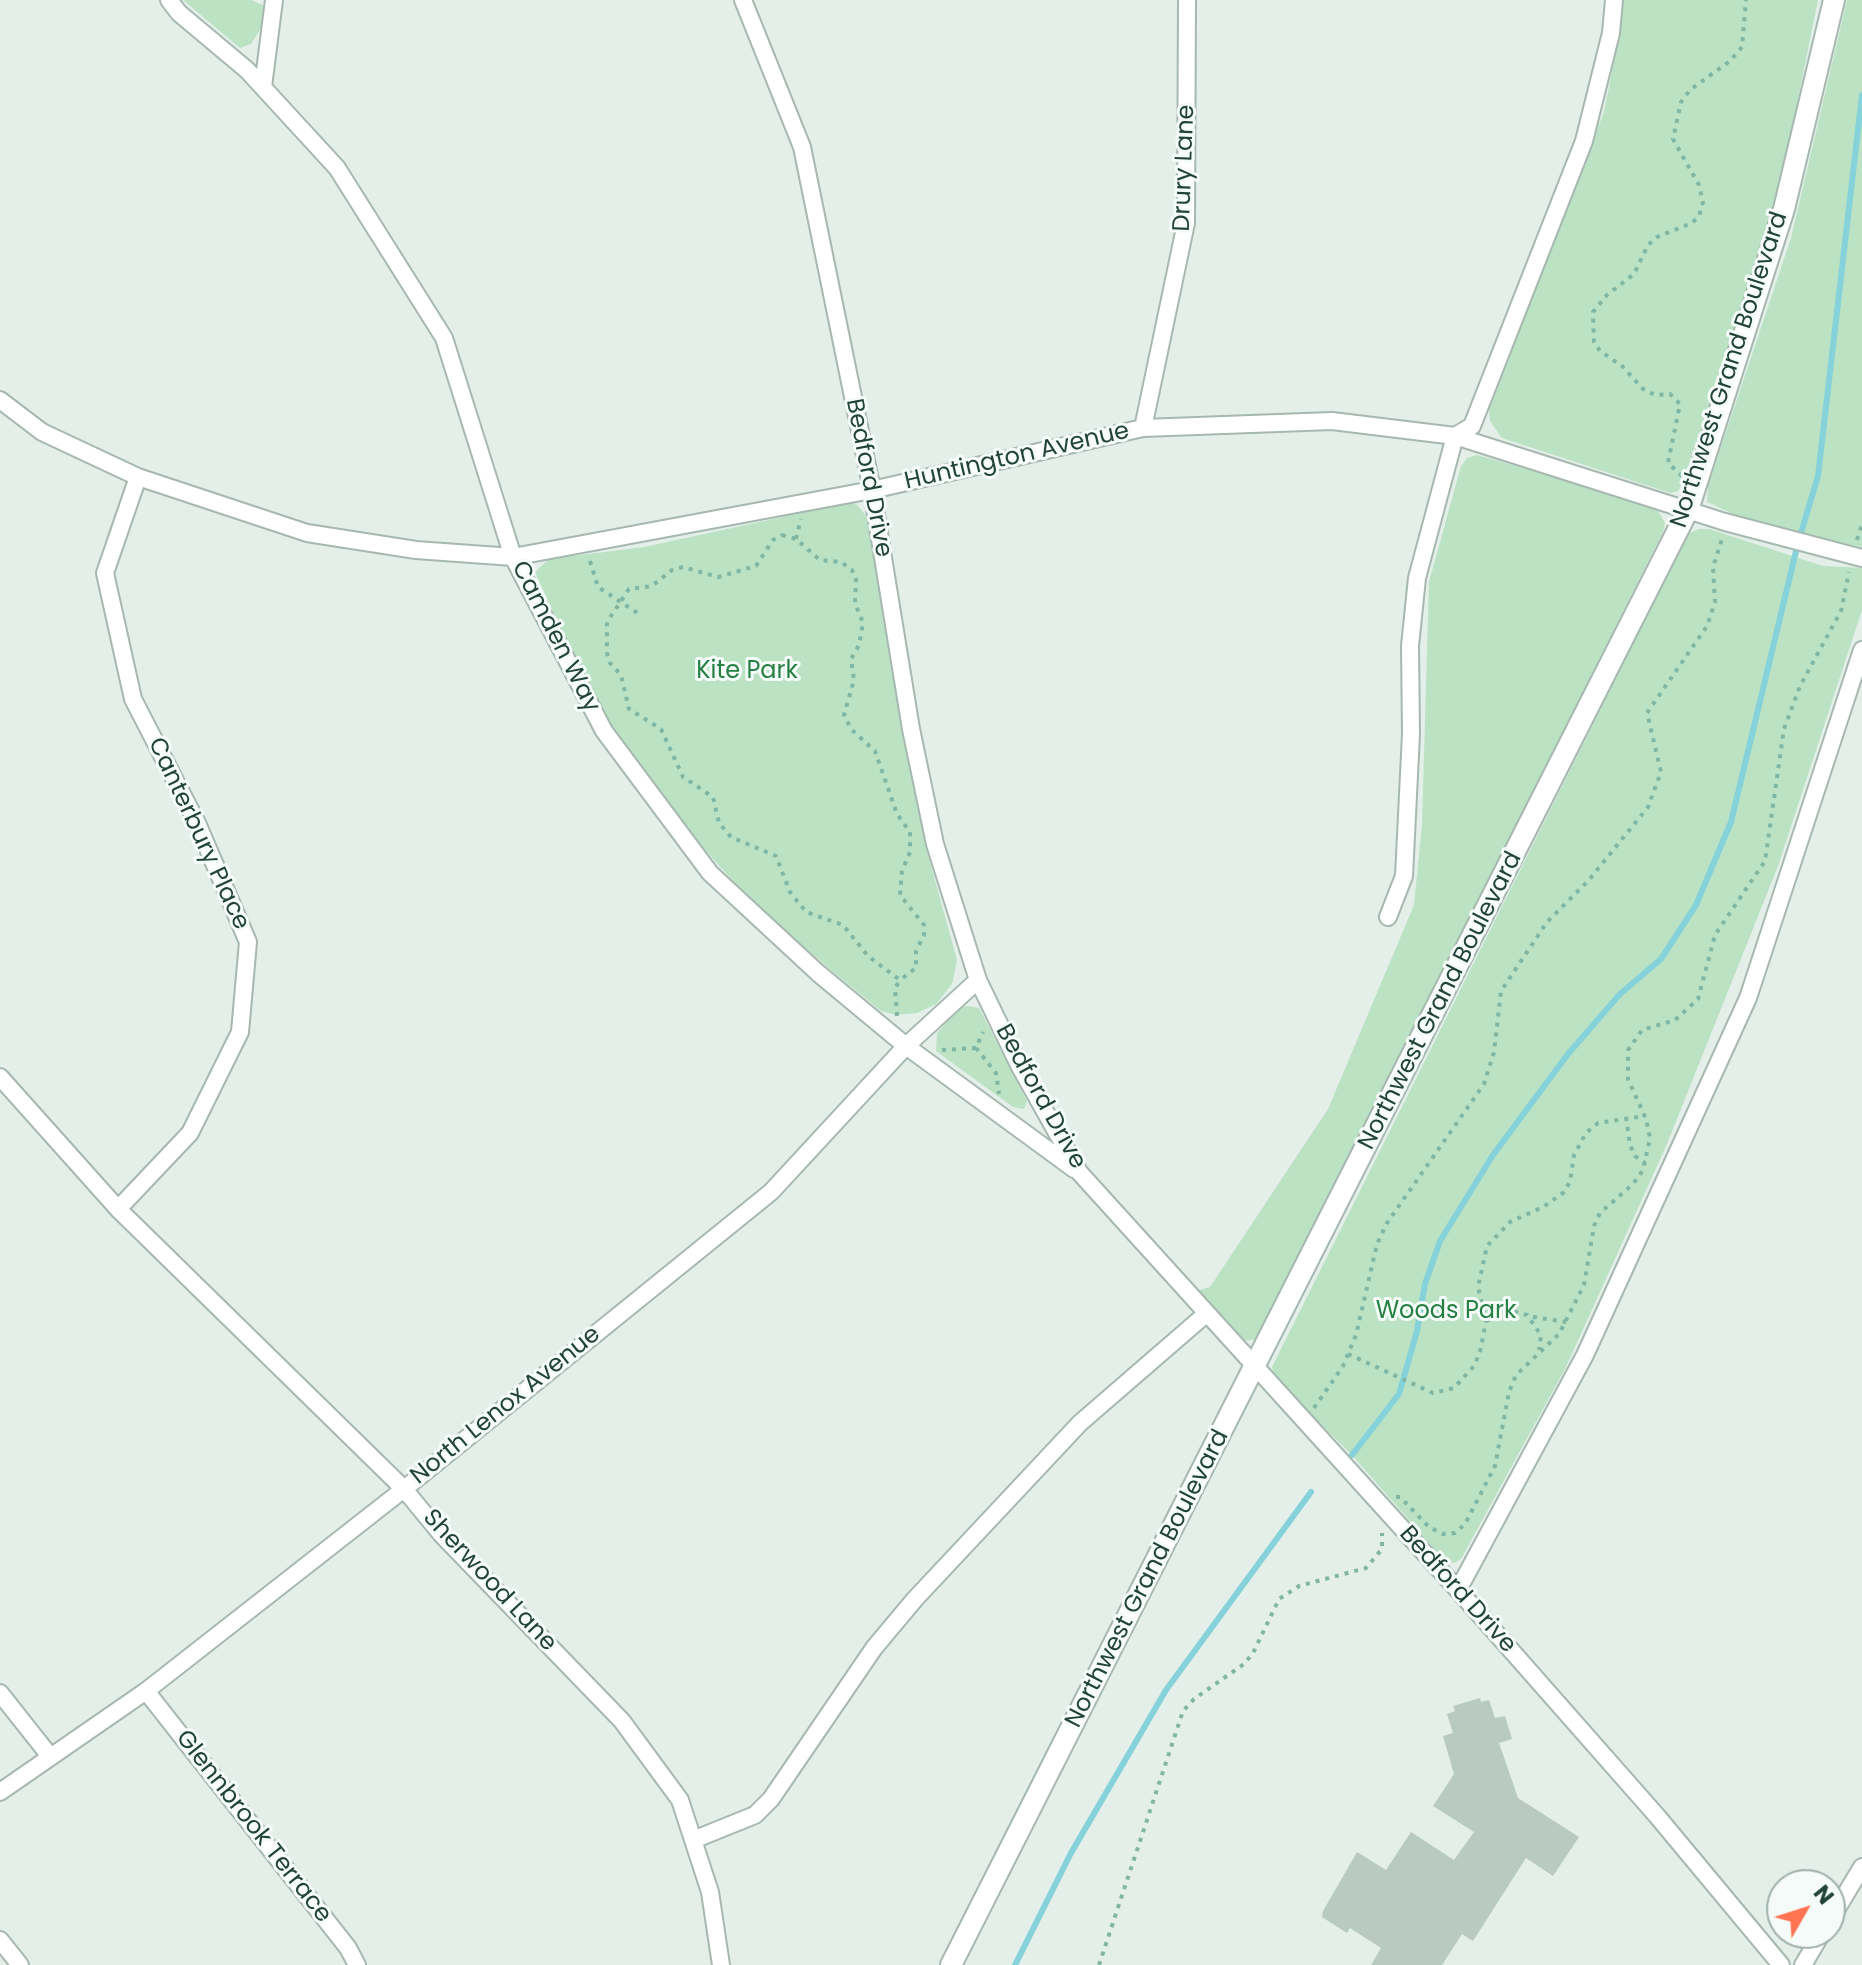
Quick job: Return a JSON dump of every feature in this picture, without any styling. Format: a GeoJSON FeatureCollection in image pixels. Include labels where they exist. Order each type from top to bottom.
{"type":"FeatureCollection","features":[{"type":"Feature","properties":{"kind":"street","name":"Camden Way"},"geometry":{"type":"LineString","coordinates":[[169,0],[179,13],[263,87],[337,168],[444,338],[513,557],[604,731],[710,873],[818,973],[910,1050],[1079,1172]]}},
{"type":"Feature","properties":{"kind":"street"},"geometry":{"type":"LineString","coordinates":[[263,87],[274,0]]}},
{"type":"Feature","properties":{"kind":"street","name":"Bedford Drive"},"geometry":{"type":"LineString","coordinates":[[743,0],[802,147],[872,490],[911,729],[932,830],[978,980],[991,1007],[1079,1172],[1458,1590],[1650,1808],[1781,1965]]}},
{"type":"Feature","properties":{"kind":"street","name":"Drury Lane"},"geometry":{"type":"LineString","coordinates":[[1143,428],[1186,223],[1187,0]]}},
{"type":"Feature","properties":{"kind":"street"},"geometry":{"type":"LineString","coordinates":[[1388,917],[1404,876],[1411,734],[1410,646],[1417,578],[1455,436],[1472,426],[1584,141],[1611,33],[1614,0]]}},
{"type":"Feature","properties":{"kind":"street","name":"Northwest Grand Boulevard"},"geometry":{"type":"LineString","coordinates":[[951,1965],[1256,1369],[1688,510],[1784,209],[1834,0]]}},
{"type":"Feature","properties":{"kind":"street","name":"Huntington Avenue"},"geometry":{"type":"LineString","coordinates":[[0,400],[42,432],[138,477],[307,533],[416,550],[513,557],[872,490],[1143,428],[1332,421],[1455,436],[1688,510],[1856,556]]}},
{"type":"Feature","properties":{"kind":"street","name":"Canterbury Place"},"geometry":{"type":"LineString","coordinates":[[118,1209],[190,1133],[240,1032],[248,942],[197,823],[133,699],[105,573],[138,477]]}},
{"type":"Feature","properties":{"kind":"street"},"geometry":{"type":"LineString","coordinates":[[1458,1590],[1585,1355],[1748,998],[1862,650]]}},
{"type":"Feature","properties":{"kind":"street","name":"North Lenox Avenue"},"geometry":{"type":"LineString","coordinates":[[0,1792],[49,1755],[146,1691],[404,1489],[771,1192],[978,980]]}},
{"type":"Feature","properties":{"kind":"street","name":"Sherwood Lane"},"geometry":{"type":"LineString","coordinates":[[0,1077],[118,1209],[404,1489],[441,1534],[622,1721],[680,1800],[710,1892],[721,1965]]}},
{"type":"Feature","properties":{"kind":"street"},"geometry":{"type":"LineString","coordinates":[[693,1840],[755,1815],[771,1799],[874,1648],[915,1599],[1080,1423],[1206,1314]]}},
{"type":"Feature","properties":{"kind":"street","name":"Glennbrook Terrace"},"geometry":{"type":"LineString","coordinates":[[146,1691],[348,1948],[357,1965]]}},
{"type":"Feature","properties":{"kind":"street"},"geometry":{"type":"LineString","coordinates":[[0,1693],[49,1755]]}},
{"type":"Feature","properties":{"kind":"street"},"geometry":{"type":"LineString","coordinates":[[1846,1894],[1862,1867]]}},
{"type":"Feature","properties":{"kind":"street"},"geometry":{"type":"LineString","coordinates":[[0,1940],[20,1965]]}},
{"type":"Feature","properties":{"kind":"path"},"geometry":{"type":"LineString","coordinates":[[1698,482],[1675,472],[1668,463],[1680,404],[1670,394],[1655,395],[1643,389],[1622,366],[1600,351],[1594,342],[1593,312],[1634,274],[1648,245],[1657,237],[1692,223],[1699,216],[1703,202],[1699,185],[1673,139],[1681,102],[1690,90],[1730,61],[1742,47],[1746,0]]}},
{"type":"Feature","properties":{"kind":"path"},"geometry":{"type":"LineString","coordinates":[[1394,1498],[1400,1497],[1429,1527],[1443,1534],[1455,1533],[1465,1524],[1495,1466],[1509,1392],[1516,1375],[1559,1334],[1584,1285],[1594,1226],[1600,1213],[1633,1184],[1645,1163],[1650,1138],[1645,1116],[1628,1079],[1628,1050],[1642,1030],[1675,1020],[1698,999],[1715,935],[1765,861],[1784,729],[1800,686],[1841,611],[1862,524]]}},
{"type":"Feature","properties":{"kind":"path"},"geometry":{"type":"LineString","coordinates":[[1304,1418],[1348,1354],[1366,1297],[1377,1244],[1387,1223],[1484,1084],[1494,1052],[1501,991],[1547,922],[1589,880],[1648,807],[1661,772],[1647,713],[1707,626],[1715,602],[1713,567],[1725,533]]}},
{"type":"Feature","properties":{"kind":"path"},"geometry":{"type":"LineString","coordinates":[[900,980],[868,956],[843,925],[806,912],[790,892],[776,856],[731,837],[719,823],[713,797],[683,777],[661,729],[629,709],[621,675],[610,663],[607,653],[607,622],[629,589],[652,586],[672,570],[696,568],[718,577],[756,566],[773,540],[782,535],[796,539],[812,556],[841,562],[852,570],[856,580],[855,603],[863,623],[859,645],[851,659],[854,680],[844,715],[851,729],[875,751],[883,782],[910,832],[910,852],[902,871],[900,895],[924,925],[924,935],[916,951],[916,968],[895,988],[896,1015],[910,1050],[976,1048]]}},
{"type":"Feature","properties":{"kind":"path"},"geometry":{"type":"LineString","coordinates":[[594,544],[589,556],[598,587],[642,616]]}},
{"type":"Feature","properties":{"kind":"path"},"geometry":{"type":"LineString","coordinates":[[976,1048],[991,1007]]}},
{"type":"Feature","properties":{"kind":"path"},"geometry":{"type":"LineString","coordinates":[[976,1048],[990,1065],[999,1084],[996,1112]]}},
{"type":"Feature","properties":{"kind":"path"},"geometry":{"type":"LineString","coordinates":[[1348,1354],[1422,1390],[1444,1393],[1464,1378],[1480,1352],[1486,1321],[1478,1287],[1487,1246],[1510,1222],[1555,1201],[1563,1193],[1570,1182],[1574,1155],[1586,1133],[1598,1123],[1645,1116]]}},
{"type":"Feature","properties":{"kind":"path"},"geometry":{"type":"LineString","coordinates":[[1626,1117],[1630,1145],[1635,1156],[1645,1163]]}},
{"type":"Feature","properties":{"kind":"path"},"geometry":{"type":"LineString","coordinates":[[1486,1321],[1512,1311],[1566,1322]]}},
{"type":"Feature","properties":{"kind":"path"},"geometry":{"type":"LineString","coordinates":[[1527,1315],[1541,1335],[1538,1353]]}},
{"type":"Feature","properties":{"kind":"path"},"geometry":{"type":"LineString","coordinates":[[1099,1965],[1183,1711],[1194,1699],[1244,1664],[1279,1599],[1299,1586],[1356,1573],[1376,1559],[1382,1549],[1380,1526]]}},
{"type":"Feature","properties":{"kind":"green space"},"geometry":{"type":"Polygon","coordinates":[[[183,0],[251,0],[263,5],[266,20],[251,44],[240,48],[183,0]]]}},
{"type":"Feature","properties":{"kind":"green space"},"geometry":{"type":"Polygon","coordinates":[[[1622,0],[1818,0],[1786,158],[1758,257],[1685,478],[1678,491],[1670,493],[1502,438],[1490,421],[1489,410],[1604,112],[1618,41],[1622,0]]]}},
{"type":"Feature","properties":{"kind":"green space"},"geometry":{"type":"Polygon","coordinates":[[[1847,0],[1862,0],[1862,547],[1769,530],[1707,502],[1708,486],[1791,238],[1847,0]]]}},
{"type":"Feature","properties":{"kind":"green space"},"geometry":{"type":"Polygon","coordinates":[[[1477,455],[1593,488],[1658,511],[1665,523],[1663,532],[1257,1339],[1244,1341],[1199,1290],[1210,1287],[1328,1109],[1414,905],[1422,824],[1429,582],[1461,466],[1467,458],[1477,455]]]}},
{"type":"Feature","properties":{"kind":"green space","name":"Kite Park"},"geometry":{"type":"Polygon","coordinates":[[[848,503],[856,504],[867,517],[927,851],[957,960],[952,984],[936,1004],[917,1013],[896,1015],[881,1011],[832,971],[755,905],[666,807],[606,717],[578,667],[535,572],[549,559],[644,547],[848,503]]]}},
{"type":"Feature","properties":{"kind":"green space","name":"Woods Park"},"geometry":{"type":"Polygon","coordinates":[[[1709,529],[1823,566],[1862,568],[1862,610],[1778,866],[1667,1144],[1566,1367],[1461,1559],[1453,1563],[1443,1559],[1352,1455],[1276,1380],[1272,1367],[1688,534],[1709,529]]]}},
{"type":"Feature","properties":{"kind":"green space"},"geometry":{"type":"Polygon","coordinates":[[[959,1008],[979,1008],[1027,1101],[1024,1109],[1013,1107],[936,1051],[937,1033],[959,1008]]]}},
{"type":"Feature","properties":{"kind":"building"},"geometry":{"type":"Polygon","coordinates":[[[1480,1698],[1481,1702],[1489,1700],[1495,1718],[1505,1716],[1512,1739],[1499,1743],[1518,1798],[1579,1837],[1553,1876],[1526,1858],[1473,1941],[1462,1934],[1442,1965],[1371,1965],[1381,1948],[1350,1928],[1347,1933],[1322,1917],[1323,1911],[1357,1852],[1386,1870],[1411,1832],[1454,1860],[1474,1832],[1433,1806],[1454,1774],[1443,1736],[1453,1733],[1447,1714],[1455,1711],[1453,1706],[1480,1698]]]}},
{"type":"Feature","properties":{"kind":"waterway"},"geometry":{"type":"LineString","coordinates":[[1352,1455],[1399,1394],[1417,1331],[1425,1284],[1440,1241],[1493,1155],[1568,1054],[1620,994],[1661,959],[1696,905],[1731,822],[1798,543],[1818,476],[1862,95]]}},
{"type":"Feature","properties":{"kind":"waterway"},"geometry":{"type":"LineString","coordinates":[[1015,1965],[1071,1853],[1166,1690],[1311,1492]]}}]}
